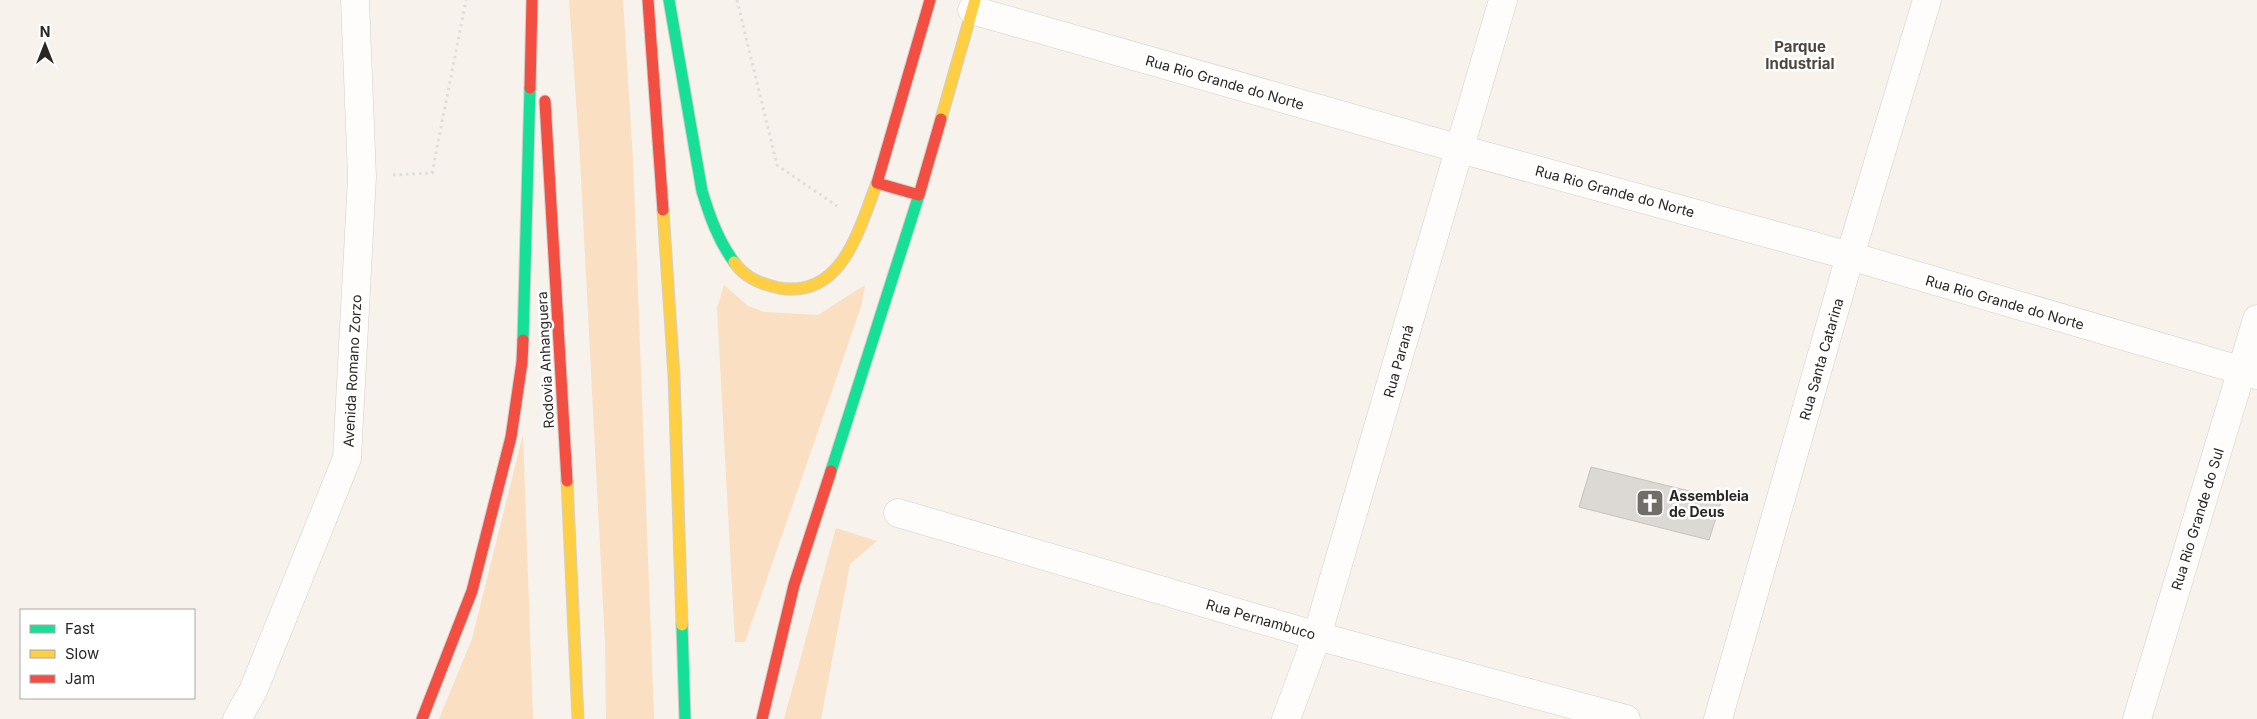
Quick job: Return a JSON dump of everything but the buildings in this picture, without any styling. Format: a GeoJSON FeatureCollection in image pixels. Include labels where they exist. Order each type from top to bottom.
{"type":"FeatureCollection","features":[{"type":"Feature","properties":{"kind":"main road"},"geometry":{"type":"LineString","coordinates":[[422,719],[472,591],[511,437],[522,362],[532,0]]}},
{"type":"Feature","properties":{"kind":"main road"},"geometry":{"type":"LineString","coordinates":[[539,0],[543,60]]}},
{"type":"Feature","properties":{"kind":"main road"},"geometry":{"type":"LineString","coordinates":[[648,0],[674,375],[685,719]]}},
{"type":"Feature","properties":{"kind":"main road"},"geometry":{"type":"LineString","coordinates":[[669,0],[701,190],[721,245],[737,268],[756,282],[776,289],[802,288],[828,278],[850,248],[877,182],[930,0]]}},
{"type":"Feature","properties":{"kind":"main road"},"geometry":{"type":"LineString","coordinates":[[762,719],[794,584],[919,195],[970,5]]}},
{"type":"Feature","properties":{"kind":"main road","name":"Rodovia Anhanguera"},"geometry":{"type":"LineString","coordinates":[[544,89],[577,656],[578,719]]}},
{"type":"Feature","properties":{"kind":"main road"},"geometry":{"type":"LineString","coordinates":[[877,182],[919,195]]}},
{"type":"Feature","properties":{"kind":"street","name":"Avenida Romano Zorzo"},"geometry":{"type":"LineString","coordinates":[[237,719],[253,690],[347,458],[362,177],[355,0]]}},
{"type":"Feature","properties":{"kind":"street","name":"Rua Paraná"},"geometry":{"type":"LineString","coordinates":[[1286,719],[1317,636],[1504,0]]}},
{"type":"Feature","properties":{"kind":"street","name":"Rua Santa Catarina"},"geometry":{"type":"LineString","coordinates":[[1718,719],[1850,256],[1927,0]]}},
{"type":"Feature","properties":{"kind":"street","name":"Rua Rio Grande do Norte"},"geometry":{"type":"LineString","coordinates":[[970,5],[1460,149],[1850,256],[2249,373]]}},
{"type":"Feature","properties":{"kind":"street","name":"Rua Rio Grande do Sul"},"geometry":{"type":"LineString","coordinates":[[2137,719],[2249,373],[2257,319]]}},
{"type":"Feature","properties":{"kind":"street","name":"Rua Pernambuco"},"geometry":{"type":"LineString","coordinates":[[898,513],[1317,636],[1626,719]]}},
{"type":"Feature","properties":{"kind":"path"},"geometry":{"type":"LineString","coordinates":[[362,177],[432,173],[466,0]]}},
{"type":"Feature","properties":{"kind":"path"},"geometry":{"type":"LineString","coordinates":[[737,0],[777,165],[860,222]]}},
{"type":"Feature","properties":{"kind":"shaded area"},"geometry":{"type":"Polygon","coordinates":[[[569,0],[623,0],[633,159],[654,719],[606,719],[605,643],[580,158],[569,0]]]}},
{"type":"Feature","properties":{"kind":"shaded area"},"geometry":{"type":"Polygon","coordinates":[[[724,285],[748,306],[765,312],[818,315],[865,285],[861,307],[745,642],[735,642],[717,308],[724,285]]]}},
{"type":"Feature","properties":{"kind":"shaded area"},"geometry":{"type":"Polygon","coordinates":[[[523,435],[533,719],[439,719],[472,639],[523,435]]]}},
{"type":"Feature","properties":{"kind":"shaded area"},"geometry":{"type":"Polygon","coordinates":[[[836,528],[877,541],[850,564],[821,719],[784,719],[836,528]]]}},
{"type":"Feature","properties":{"kind":"traffic: fast"},"geometry":{"type":"LineString","coordinates":[[669,0],[702,191],[715,228],[734,262]]}},
{"type":"Feature","properties":{"kind":"traffic: fast"},"geometry":{"type":"LineString","coordinates":[[523,340],[530,88]]}},
{"type":"Feature","properties":{"kind":"traffic: fast"},"geometry":{"type":"LineString","coordinates":[[831,471],[919,195]]}},
{"type":"Feature","properties":{"kind":"traffic: fast"},"geometry":{"type":"LineString","coordinates":[[682,625],[685,719]]}},
{"type":"Feature","properties":{"kind":"traffic: slow"},"geometry":{"type":"LineString","coordinates":[[941,119],[975,0]]}},
{"type":"Feature","properties":{"kind":"traffic: slow"},"geometry":{"type":"LineString","coordinates":[[734,262],[748,276],[779,288],[801,288],[819,283],[833,271],[855,239],[877,183]]}},
{"type":"Feature","properties":{"kind":"traffic: slow"},"geometry":{"type":"LineString","coordinates":[[663,210],[674,375],[682,625]]}},
{"type":"Feature","properties":{"kind":"traffic: slow"},"geometry":{"type":"LineString","coordinates":[[567,481],[578,719]]}},
{"type":"Feature","properties":{"kind":"traffic: jam"},"geometry":{"type":"LineString","coordinates":[[530,88],[532,0]]}},
{"type":"Feature","properties":{"kind":"traffic: jam"},"geometry":{"type":"LineString","coordinates":[[648,0],[663,210]]}},
{"type":"Feature","properties":{"kind":"traffic: jam"},"geometry":{"type":"LineString","coordinates":[[930,0],[877,183],[919,195],[941,119]]}},
{"type":"Feature","properties":{"kind":"traffic: jam"},"geometry":{"type":"LineString","coordinates":[[545,101],[567,481]]}},
{"type":"Feature","properties":{"kind":"traffic: jam"},"geometry":{"type":"LineString","coordinates":[[422,719],[472,591],[511,437],[522,362],[523,340]]}},
{"type":"Feature","properties":{"kind":"traffic: jam"},"geometry":{"type":"LineString","coordinates":[[762,719],[794,585],[831,471]]}},
{"type":"Feature","properties":{"kind":"place","name":"Assembleia de Deus"},"geometry":{"type":"Point","coordinates":[1650,503]}},
{"type":"Feature","properties":{"kind":"district","name":"Parque Industrial"},"geometry":{"type":"Point","coordinates":[1800,54]}}]}
